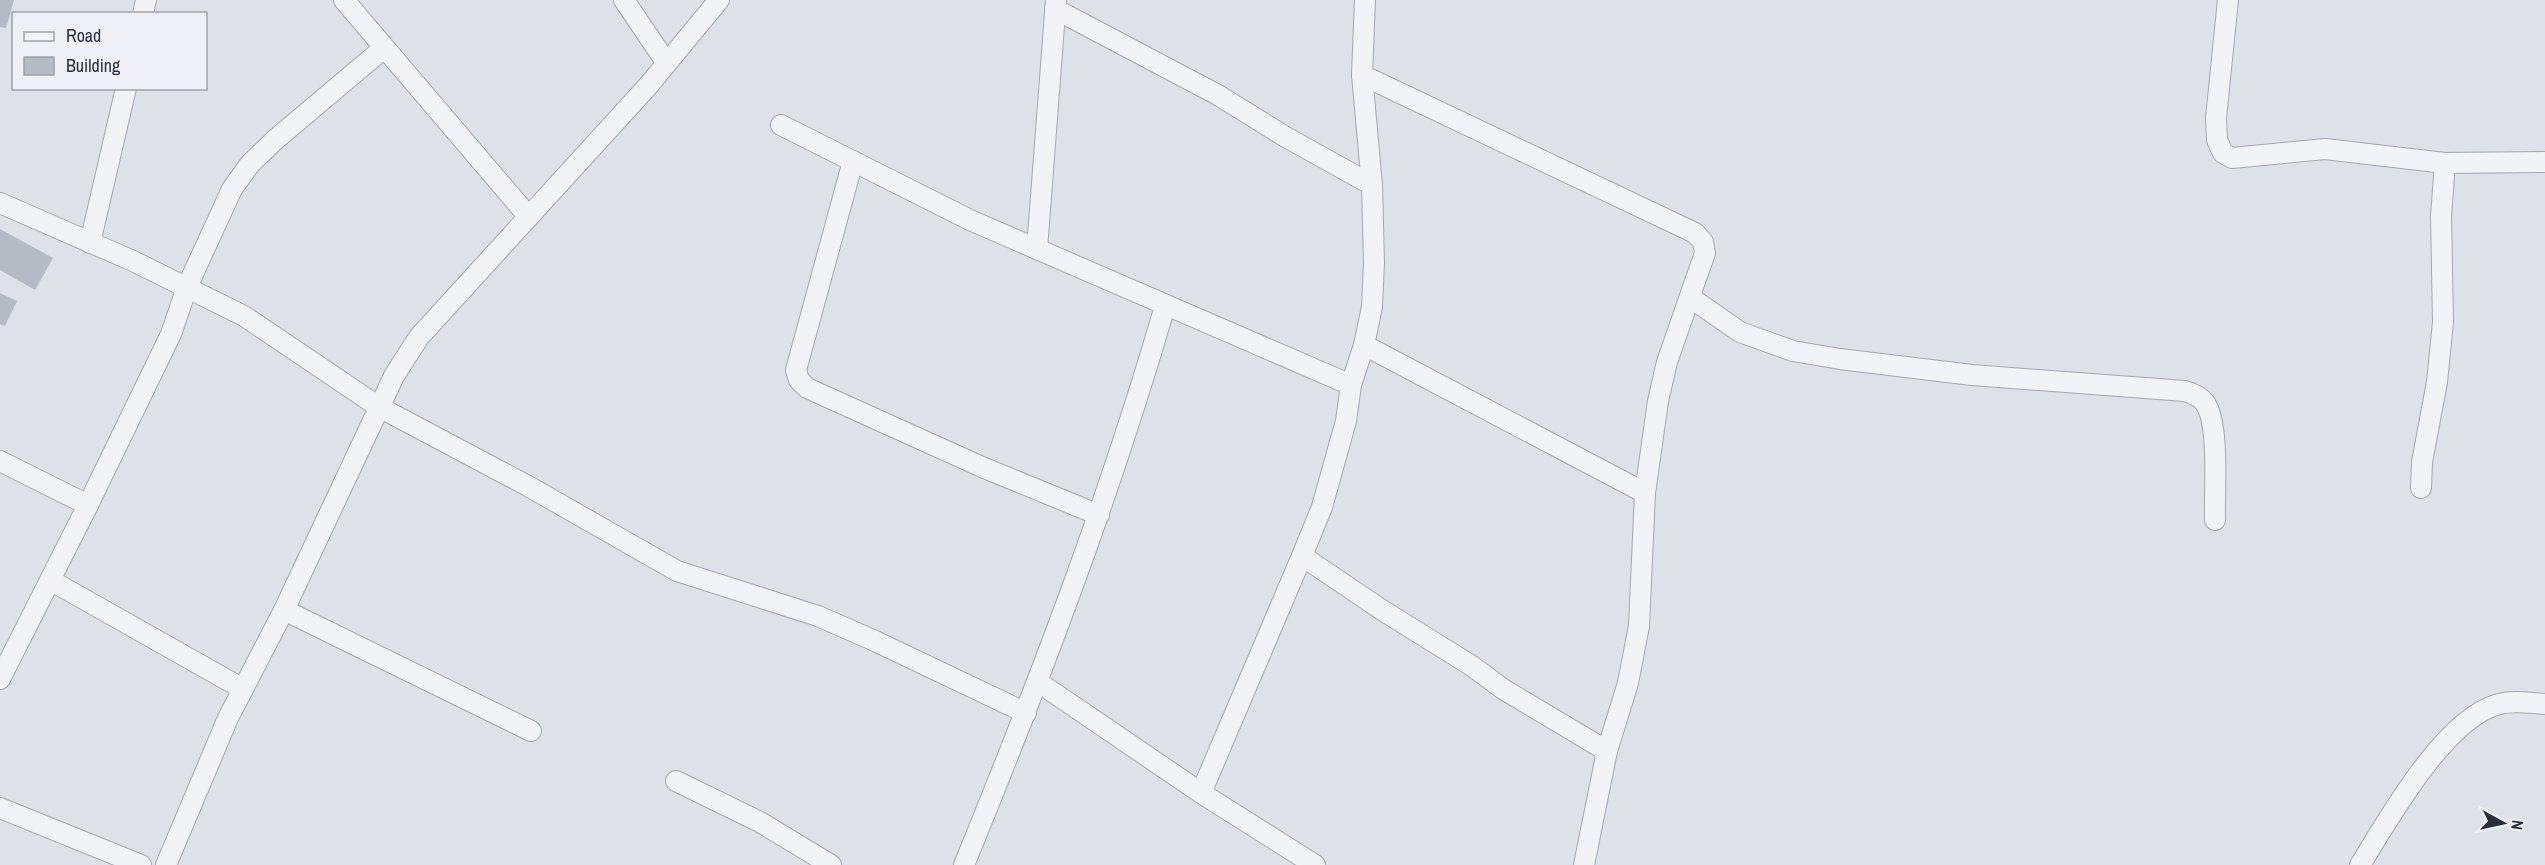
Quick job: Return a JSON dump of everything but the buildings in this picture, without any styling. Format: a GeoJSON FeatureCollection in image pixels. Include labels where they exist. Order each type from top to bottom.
{"type":"FeatureCollection","features":[{"type":"Feature","properties":{"kind":"street"},"geometry":{"type":"LineString","coordinates":[[344,0],[528,216]]}},
{"type":"Feature","properties":{"kind":"street"},"geometry":{"type":"LineString","coordinates":[[624,0],[666,62]]}},
{"type":"Feature","properties":{"kind":"street"},"geometry":{"type":"LineString","coordinates":[[166,865],[228,718],[284,610],[394,376],[419,337],[719,0]]}},
{"type":"Feature","properties":{"kind":"street"},"geometry":{"type":"LineString","coordinates":[[1201,793],[1322,507],[1346,422],[1351,385],[1364,345],[1372,307],[1374,262],[1372,185],[1362,75],[1365,0]]}},
{"type":"Feature","properties":{"kind":"street"},"geometry":{"type":"LineString","coordinates":[[2228,0],[2216,118],[2217,140],[2223,153],[2232,158],[2325,149],[2445,163],[2545,162]]}},
{"type":"Feature","properties":{"kind":"street"},"geometry":{"type":"LineString","coordinates":[[1037,249],[1056,4],[1372,185]]}},
{"type":"Feature","properties":{"kind":"street"},"geometry":{"type":"LineString","coordinates":[[0,679],[171,334],[187,287],[232,189],[250,164],[276,139],[384,48]]}},
{"type":"Feature","properties":{"kind":"street"},"geometry":{"type":"LineString","coordinates":[[1362,75],[1695,233],[1703,242],[1705,253],[1667,362],[1660,392],[1645,493],[1643,584],[1639,626],[1628,683],[1608,751],[1584,865]]}},
{"type":"Feature","properties":{"kind":"street"},"geometry":{"type":"LineString","coordinates":[[90,243],[126,90]]}},
{"type":"Feature","properties":{"kind":"street"},"geometry":{"type":"LineString","coordinates":[[781,125],[970,220],[1351,385]]}},
{"type":"Feature","properties":{"kind":"street"},"geometry":{"type":"LineString","coordinates":[[853,161],[796,370],[799,381],[807,388],[982,467],[1099,515]]}},
{"type":"Feature","properties":{"kind":"street"},"geometry":{"type":"LineString","coordinates":[[2421,488],[2422,462],[2436,381],[2443,322],[2441,216],[2445,163]]}},
{"type":"Feature","properties":{"kind":"street"},"geometry":{"type":"LineString","coordinates":[[0,203],[187,287],[244,316],[379,407],[528,486],[677,571],[818,616],[1026,713]]}},
{"type":"Feature","properties":{"kind":"street"},"geometry":{"type":"LineString","coordinates":[[1691,298],[1740,332],[1805,353],[1972,375],[2185,391],[2205,402],[2210,413],[2214,441],[2215,520]]}},
{"type":"Feature","properties":{"kind":"street"},"geometry":{"type":"LineString","coordinates":[[964,865],[1038,682],[1099,515],[1146,374],[1165,306]]}},
{"type":"Feature","properties":{"kind":"street"},"geometry":{"type":"LineString","coordinates":[[1364,345],[1645,493]]}},
{"type":"Feature","properties":{"kind":"street"},"geometry":{"type":"LineString","coordinates":[[0,461],[88,505]]}},
{"type":"Feature","properties":{"kind":"street"},"geometry":{"type":"LineString","coordinates":[[1302,556],[1503,688],[1608,751]]}},
{"type":"Feature","properties":{"kind":"street"},"geometry":{"type":"LineString","coordinates":[[50,580],[243,690]]}},
{"type":"Feature","properties":{"kind":"street"},"geometry":{"type":"LineString","coordinates":[[284,610],[531,730]]}},
{"type":"Feature","properties":{"kind":"street"},"geometry":{"type":"LineString","coordinates":[[1038,682],[1201,793],[1315,865]]}},
{"type":"Feature","properties":{"kind":"street"},"geometry":{"type":"LineString","coordinates":[[2360,865],[2392,813],[2444,742],[2467,718],[2500,703],[2514,701],[2545,704]]}},
{"type":"Feature","properties":{"kind":"street"},"geometry":{"type":"LineString","coordinates":[[676,781],[760,822],[831,865]]}},
{"type":"Feature","properties":{"kind":"street"},"geometry":{"type":"LineString","coordinates":[[0,808],[141,865]]}}]}
